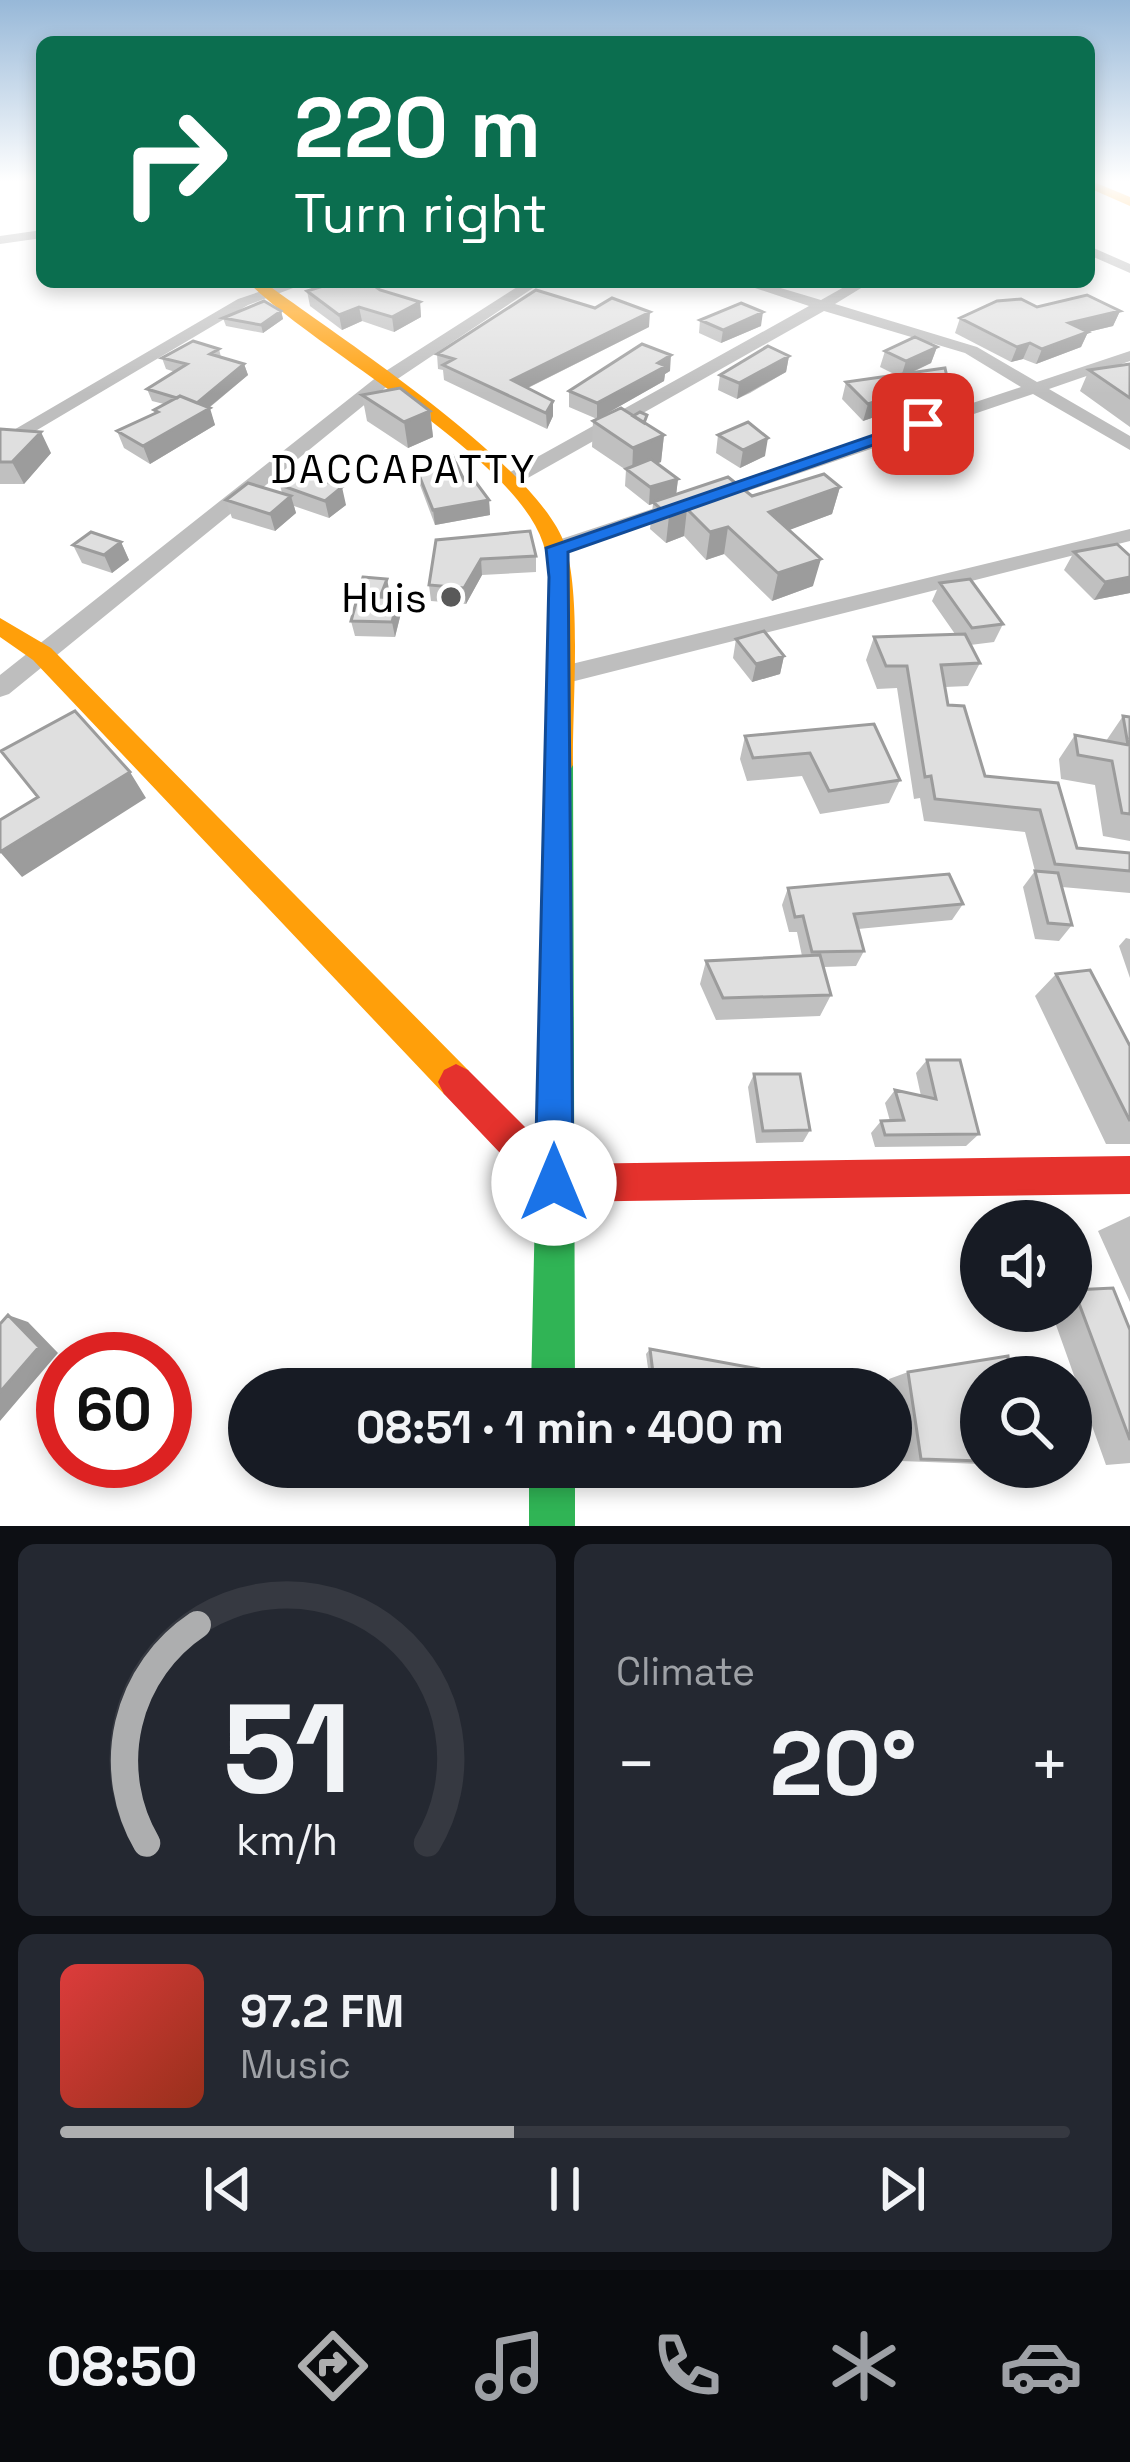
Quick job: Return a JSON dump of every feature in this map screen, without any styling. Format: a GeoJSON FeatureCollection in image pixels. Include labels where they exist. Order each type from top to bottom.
{"type":"FeatureCollection","features":[{"type":"Feature","properties":{"kind":"main road"},"geometry":{"type":"LineString","coordinates":[[264,288],[512,479],[539,512],[557,548],[553,1368]]}},
{"type":"Feature","properties":{"kind":"main road"},"geometry":{"type":"LineString","coordinates":[[0,626],[42,654],[554,1183],[1130,1175]]}},
{"type":"Feature","properties":{"kind":"main road"},"geometry":{"type":"LineString","coordinates":[[552,1488],[552,1526]]}},
{"type":"Feature","properties":{"kind":"street"},"geometry":{"type":"LineString","coordinates":[[1095,253],[1130,269]]}},
{"type":"Feature","properties":{"kind":"street"},"geometry":{"type":"LineString","coordinates":[[0,446],[258,288]]}},
{"type":"Feature","properties":{"kind":"street"},"geometry":{"type":"LineString","coordinates":[[0,688],[384,380],[526,288]]}},
{"type":"Feature","properties":{"kind":"street"},"geometry":{"type":"LineString","coordinates":[[765,288],[971,350],[1130,444]]}},
{"type":"Feature","properties":{"kind":"street"},"geometry":{"type":"LineString","coordinates":[[512,479],[853,288]]}},
{"type":"Feature","properties":{"kind":"street"},"geometry":{"type":"LineString","coordinates":[[557,548],[1130,356]]}},
{"type":"Feature","properties":{"kind":"street"},"geometry":{"type":"LineString","coordinates":[[559,676],[1130,535]]}},
{"type":"Feature","properties":{"kind":"building"},"geometry":{"type":"Polygon","coordinates":[[[377,288],[420,302],[392,317],[359,307],[339,315],[307,291],[377,288]]]}},
{"type":"Feature","properties":{"kind":"building"},"geometry":{"type":"Polygon","coordinates":[[[536,290],[595,308],[612,298],[650,312],[512,380],[553,401],[546,413],[443,365],[454,359],[437,354],[536,290]]]}},
{"type":"Feature","properties":{"kind":"building"},"geometry":{"type":"Polygon","coordinates":[[[1087,295],[1120,311],[1069,323],[1088,332],[1042,349],[1030,343],[1017,347],[960,318],[997,301],[1021,299],[1037,307],[1087,295]]]}},
{"type":"Feature","properties":{"kind":"building"},"geometry":{"type":"Polygon","coordinates":[[[264,301],[281,311],[261,325],[223,318],[264,301]]]}},
{"type":"Feature","properties":{"kind":"building"},"geometry":{"type":"Polygon","coordinates":[[[741,303],[763,312],[723,330],[700,320],[741,303]]]}},
{"type":"Feature","properties":{"kind":"building"},"geometry":{"type":"Polygon","coordinates":[[[915,337],[937,347],[906,361],[885,351],[915,337]]]}},
{"type":"Feature","properties":{"kind":"building"},"geometry":{"type":"Polygon","coordinates":[[[193,341],[219,349],[210,354],[244,364],[197,403],[147,389],[187,364],[162,358],[193,341]]]}},
{"type":"Feature","properties":{"kind":"building"},"geometry":{"type":"Polygon","coordinates":[[[642,344],[671,355],[658,363],[666,366],[597,403],[569,391],[642,344]]]}},
{"type":"Feature","properties":{"kind":"building"},"geometry":{"type":"Polygon","coordinates":[[[768,346],[789,356],[739,383],[720,375],[768,346]]]}},
{"type":"Feature","properties":{"kind":"building"},"geometry":{"type":"Polygon","coordinates":[[[1130,364],[1130,398],[1089,370],[1130,364]]]}},
{"type":"Feature","properties":{"kind":"building"},"geometry":{"type":"Polygon","coordinates":[[[945,368],[947,377],[868,404],[846,382],[945,368]]]}},
{"type":"Feature","properties":{"kind":"building"},"geometry":{"type":"Polygon","coordinates":[[[400,388],[430,411],[404,422],[362,395],[400,388]]]}},
{"type":"Feature","properties":{"kind":"building"},"geometry":{"type":"Polygon","coordinates":[[[180,396],[210,408],[143,446],[117,431],[158,412],[154,410],[180,396]]]}},
{"type":"Feature","properties":{"kind":"building"},"geometry":{"type":"Polygon","coordinates":[[[621,408],[664,435],[633,448],[593,421],[621,408]]]}},
{"type":"Feature","properties":{"kind":"building"},"geometry":{"type":"Polygon","coordinates":[[[748,422],[768,438],[743,450],[718,435],[748,422]]]}},
{"type":"Feature","properties":{"kind":"building"},"geometry":{"type":"Polygon","coordinates":[[[0,429],[41,432],[12,462],[0,462],[0,429]]]}},
{"type":"Feature","properties":{"kind":"building"},"geometry":{"type":"Polygon","coordinates":[[[453,457],[464,480],[472,477],[489,500],[433,510],[417,470],[433,466],[445,471],[453,457]]]}},
{"type":"Feature","properties":{"kind":"building"},"geometry":{"type":"Polygon","coordinates":[[[651,459],[678,479],[650,487],[626,469],[651,459]]]}},
{"type":"Feature","properties":{"kind":"building"},"geometry":{"type":"Polygon","coordinates":[[[297,472],[342,487],[325,501],[280,485],[297,472]]]}},
{"type":"Feature","properties":{"kind":"building"},"geometry":{"type":"Polygon","coordinates":[[[824,474],[840,487],[769,512],[821,559],[778,573],[728,527],[710,532],[687,509],[669,516],[653,502],[728,477],[752,496],[824,474]]]}},
{"type":"Feature","properties":{"kind":"building"},"geometry":{"type":"Polygon","coordinates":[[[248,483],[291,496],[270,514],[226,500],[248,483]]]}},
{"type":"Feature","properties":{"kind":"building"},"geometry":{"type":"Polygon","coordinates":[[[530,531],[536,556],[481,559],[464,588],[429,585],[436,540],[530,531]]]}},
{"type":"Feature","properties":{"kind":"building"},"geometry":{"type":"Polygon","coordinates":[[[91,532],[121,542],[104,555],[73,545],[91,532]]]}},
{"type":"Feature","properties":{"kind":"building"},"geometry":{"type":"Polygon","coordinates":[[[1117,544],[1130,556],[1130,577],[1105,582],[1074,552],[1117,544]]]}},
{"type":"Feature","properties":{"kind":"building"},"geometry":{"type":"Polygon","coordinates":[[[363,577],[387,579],[380,597],[398,598],[392,622],[351,621],[363,577]]]}},
{"type":"Feature","properties":{"kind":"building"},"geometry":{"type":"Polygon","coordinates":[[[970,579],[1003,624],[972,628],[940,583],[970,579]]]}},
{"type":"Feature","properties":{"kind":"building"},"geometry":{"type":"Polygon","coordinates":[[[764,631],[784,656],[756,664],[736,639],[764,631]]]}},
{"type":"Feature","properties":{"kind":"building"},"geometry":{"type":"Polygon","coordinates":[[[965,634],[980,663],[941,665],[948,705],[964,706],[985,776],[1058,783],[1077,848],[1130,853],[1130,871],[1055,864],[1040,810],[935,799],[931,776],[925,777],[907,666],[886,666],[874,637],[965,634]]]}},
{"type":"Feature","properties":{"kind":"building"},"geometry":{"type":"Polygon","coordinates":[[[75,711],[130,772],[0,852],[0,820],[38,797],[1,751],[75,711]]]}},
{"type":"Feature","properties":{"kind":"building"},"geometry":{"type":"Polygon","coordinates":[[[1123,716],[1130,717],[1130,814],[1122,813],[1112,761],[1078,755],[1075,735],[1128,745],[1123,716]]]}},
{"type":"Feature","properties":{"kind":"building"},"geometry":{"type":"Polygon","coordinates":[[[874,724],[900,780],[829,791],[810,753],[753,758],[745,736],[874,724]]]}},
{"type":"Feature","properties":{"kind":"building"},"geometry":{"type":"Polygon","coordinates":[[[1035,871],[1058,873],[1072,925],[1048,923],[1035,871]]]}},
{"type":"Feature","properties":{"kind":"building"},"geometry":{"type":"Polygon","coordinates":[[[949,874],[963,904],[854,914],[864,951],[812,952],[803,916],[795,917],[788,888],[949,874]]]}},
{"type":"Feature","properties":{"kind":"building"},"geometry":{"type":"Polygon","coordinates":[[[820,955],[831,995],[723,998],[706,961],[820,955]]]}},
{"type":"Feature","properties":{"kind":"building"},"geometry":{"type":"Polygon","coordinates":[[[1090,970],[1130,1046],[1130,1121],[1056,974],[1090,970]]]}},
{"type":"Feature","properties":{"kind":"building"},"geometry":{"type":"Polygon","coordinates":[[[927,1060],[960,1060],[979,1134],[885,1135],[881,1121],[904,1120],[895,1090],[936,1099],[927,1060]]]}},
{"type":"Feature","properties":{"kind":"building"},"geometry":{"type":"Polygon","coordinates":[[[754,1074],[800,1074],[810,1130],[763,1131],[754,1074]]]}},
{"type":"Feature","properties":{"kind":"building"},"geometry":{"type":"Polygon","coordinates":[[[1113,1288],[1130,1330],[1130,1440],[1090,1332],[1092,1289],[1113,1288]]]}},
{"type":"Feature","properties":{"kind":"building"},"geometry":{"type":"Polygon","coordinates":[[[8,1315],[36,1344],[36,1350],[0,1392],[0,1324],[8,1315]]]}},
{"type":"Feature","properties":{"kind":"building"},"geometry":{"type":"Polygon","coordinates":[[[650,1349],[754,1368],[652,1368],[650,1349]]]}},
{"type":"Feature","properties":{"kind":"building"},"geometry":{"type":"Polygon","coordinates":[[[960,1364],[960,1460],[921,1459],[912,1371],[960,1364]]]}},
{"type":"Feature","properties":{"kind":"traffic: fast"},"geometry":{"type":"LineString","coordinates":[[553,1368],[559,765]]}},
{"type":"Feature","properties":{"kind":"traffic: fast"},"geometry":{"type":"LineString","coordinates":[[552,1488],[552,1526]]}},
{"type":"Feature","properties":{"kind":"traffic: slow"},"geometry":{"type":"LineString","coordinates":[[263,288],[495,464],[540,514],[554,544],[561,577],[559,765]]}},
{"type":"Feature","properties":{"kind":"traffic: slow"},"geometry":{"type":"LineString","coordinates":[[0,626],[42,654],[456,1082]]}},
{"type":"Feature","properties":{"kind":"traffic: jam"},"geometry":{"type":"LineString","coordinates":[[456,1082],[554,1183],[1130,1175]]}},
{"type":"Feature","properties":{"kind":"place","name":"Huis"},"geometry":{"type":"Point","coordinates":[451,597]}},
{"type":"Feature","properties":{"kind":"district","name":"DACCAPATTY"},"geometry":{"type":"Point","coordinates":[404,469]}},
{"type":"Feature","properties":{"kind":"route"},"geometry":{"type":"LineString","coordinates":[[554,1183],[561,577],[557,548],[923,424]]}}]}
